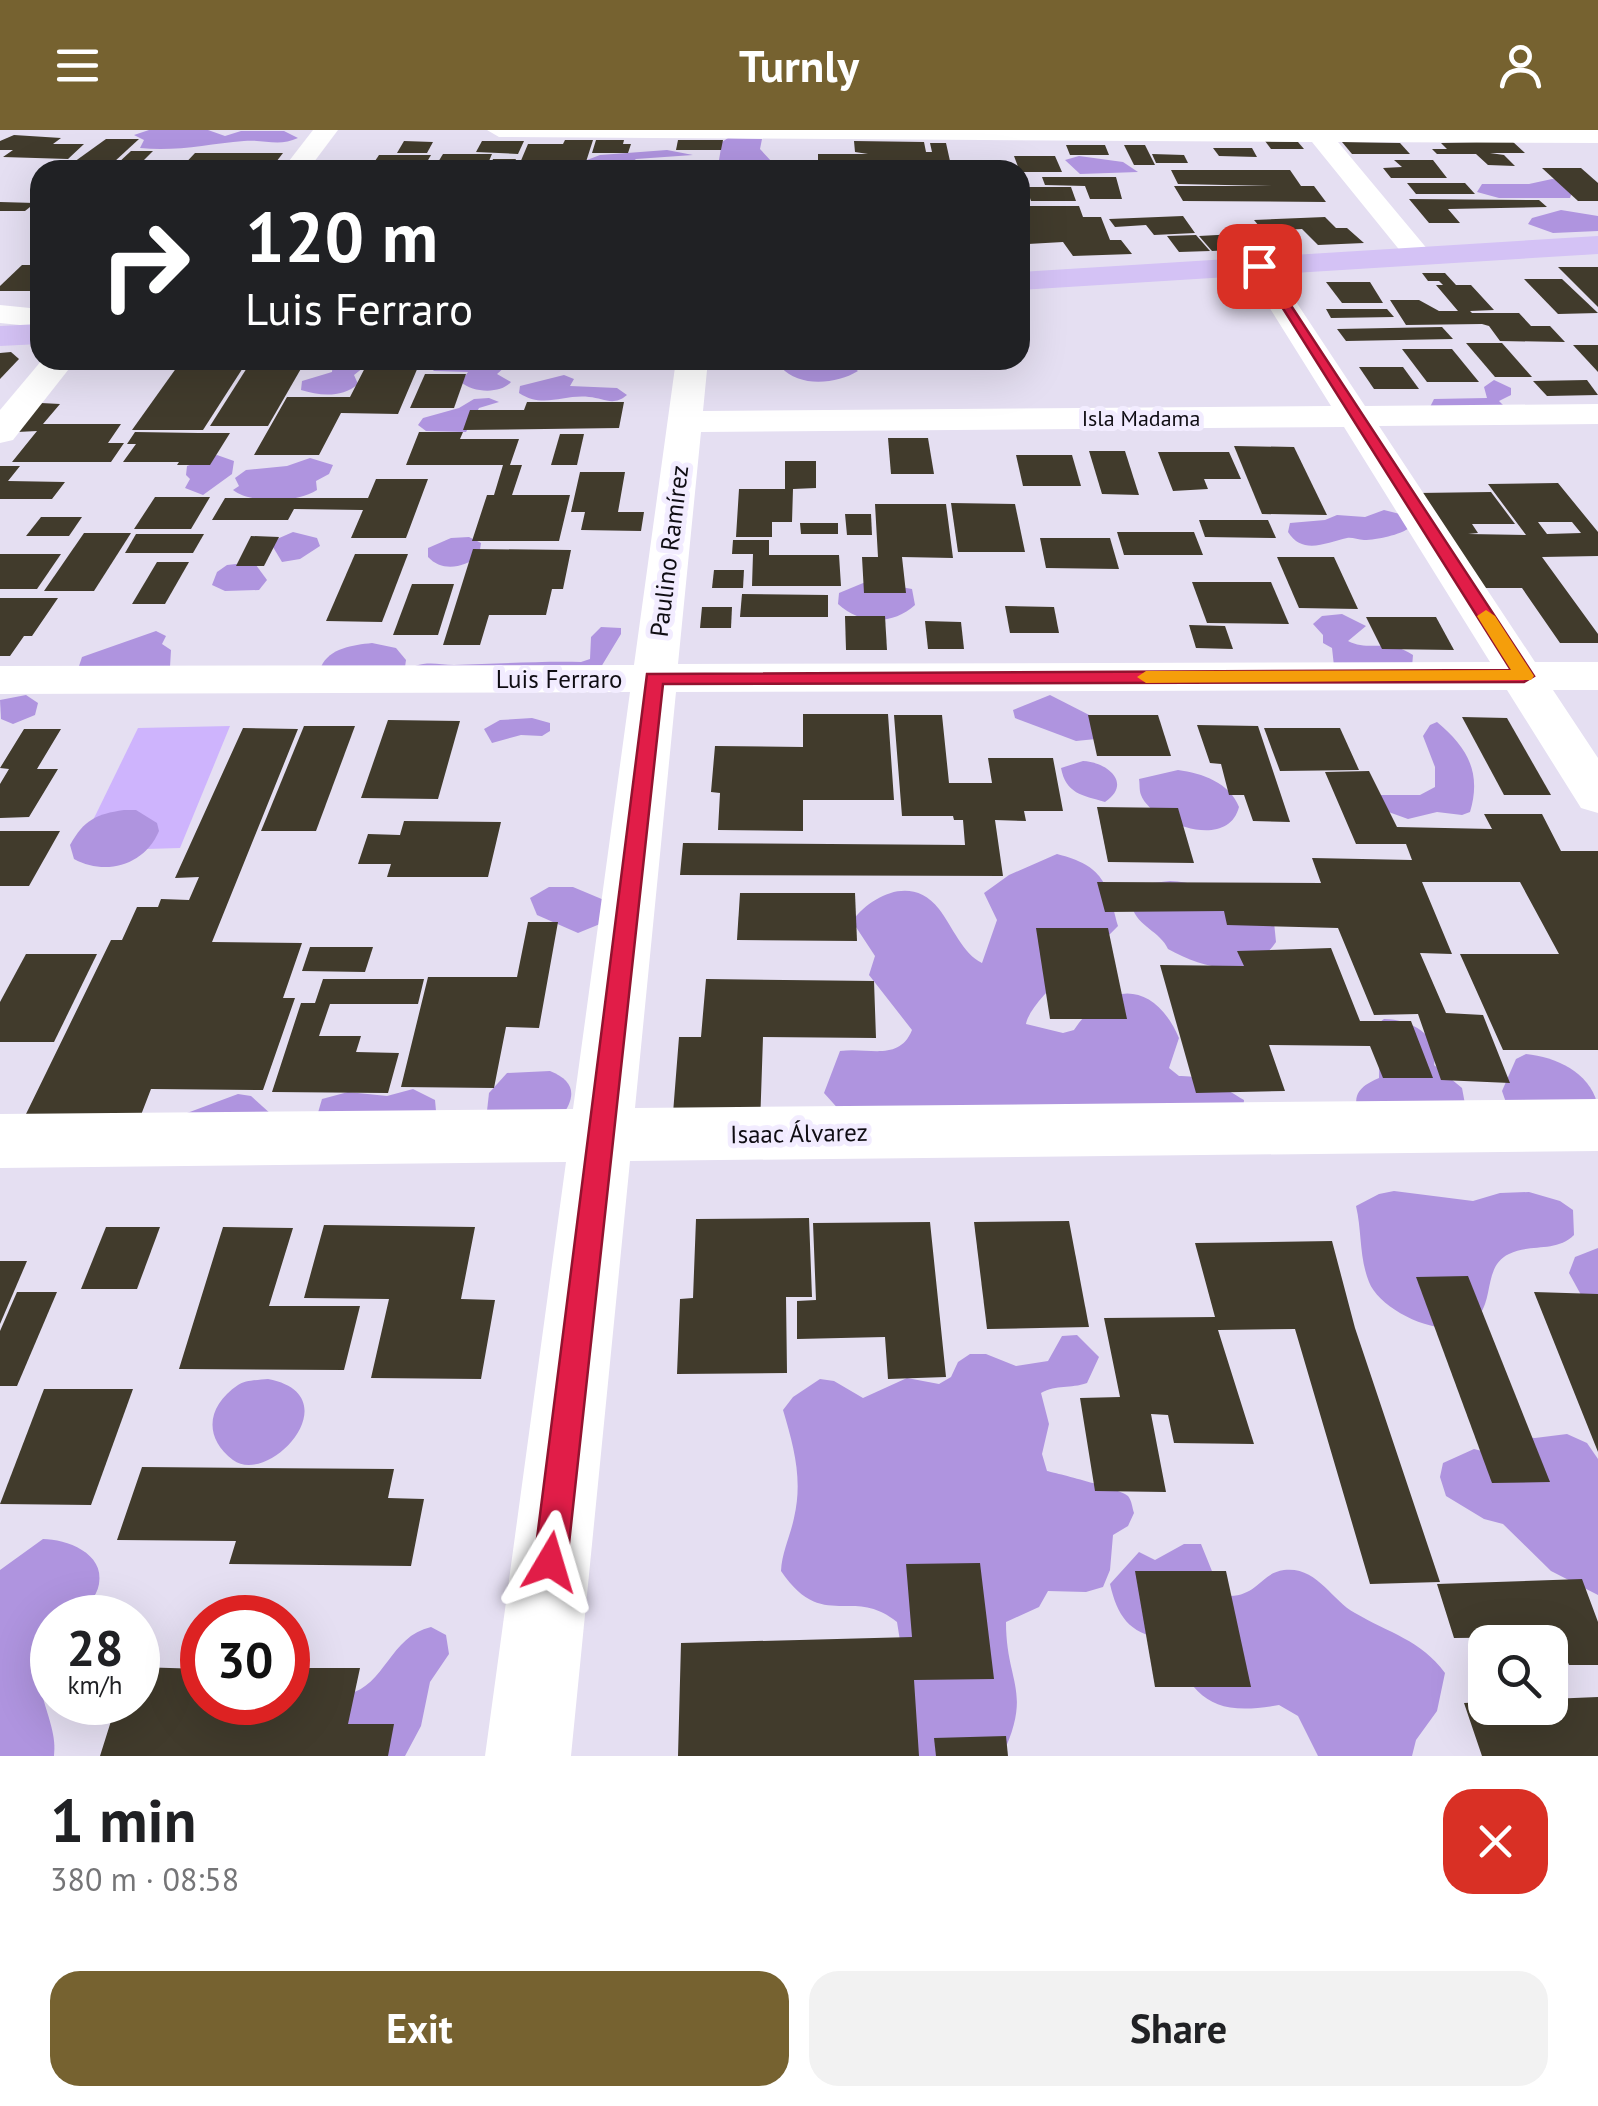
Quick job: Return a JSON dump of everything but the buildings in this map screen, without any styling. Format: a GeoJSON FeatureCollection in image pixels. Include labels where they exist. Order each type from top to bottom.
{"type":"FeatureCollection","features":[{"type":"Feature","properties":{"kind":"main road"},"geometry":{"type":"LineString","coordinates":[[1030,277],[1598,246]]}},
{"type":"Feature","properties":{"kind":"main road"},"geometry":{"type":"LineString","coordinates":[[0,336],[30,334]]}},
{"type":"Feature","properties":{"kind":"street"},"geometry":{"type":"LineString","coordinates":[[302,160],[326,130]]}},
{"type":"Feature","properties":{"kind":"street"},"geometry":{"type":"LineString","coordinates":[[499,130],[783,142],[1318,133],[1598,136]]}},
{"type":"Feature","properties":{"kind":"street"},"geometry":{"type":"LineString","coordinates":[[1318,133],[1420,257]]}},
{"type":"Feature","properties":{"kind":"street"},"geometry":{"type":"LineString","coordinates":[[1259,266],[1598,796]]}},
{"type":"Feature","properties":{"kind":"street"},"geometry":{"type":"LineString","coordinates":[[0,314],[30,317]]}},
{"type":"Feature","properties":{"kind":"street"},"geometry":{"type":"LineString","coordinates":[[0,432],[52,370]]}},
{"type":"Feature","properties":{"kind":"street","name":"Paulino Ramírez"},"geometry":{"type":"LineString","coordinates":[[528,1756],[691,370]]}},
{"type":"Feature","properties":{"kind":"street","name":"Isla Madama"},"geometry":{"type":"LineString","coordinates":[[684,422],[1598,414]]}},
{"type":"Feature","properties":{"kind":"street","name":"Luis Ferraro"},"geometry":{"type":"LineString","coordinates":[[0,680],[1598,676]]}},
{"type":"Feature","properties":{"kind":"street","name":"Isaac Álvarez"},"geometry":{"type":"LineString","coordinates":[[0,1141],[1598,1125]]}},
{"type":"Feature","properties":{"kind":"shaded area"},"geometry":{"type":"Polygon","coordinates":[[[149,130],[208,130],[225,136],[241,131],[284,131],[298,138],[284,142],[140,148],[144,140],[134,135],[149,130]]]}},
{"type":"Feature","properties":{"kind":"shaded area"},"geometry":{"type":"Polygon","coordinates":[[[728,138],[762,139],[760,149],[770,160],[719,160],[722,142],[728,138]]]}},
{"type":"Feature","properties":{"kind":"shaded area"},"geometry":{"type":"Polygon","coordinates":[[[667,150],[693,155],[587,160],[600,155],[667,150]]]}},
{"type":"Feature","properties":{"kind":"shaded area"},"geometry":{"type":"Polygon","coordinates":[[[1079,156],[1123,162],[1138,172],[1080,174],[1065,160],[1079,156]]]}},
{"type":"Feature","properties":{"kind":"shaded area"},"geometry":{"type":"Polygon","coordinates":[[[1564,180],[1572,192],[1570,198],[1499,198],[1477,192],[1482,184],[1529,184],[1564,180]]]}},
{"type":"Feature","properties":{"kind":"shaded area"},"geometry":{"type":"Polygon","coordinates":[[[1561,210],[1598,216],[1598,231],[1553,233],[1528,224],[1532,218],[1561,210]]]}},
{"type":"Feature","properties":{"kind":"shaded area"},"geometry":{"type":"Polygon","coordinates":[[[360,370],[354,375],[358,384],[338,394],[301,390],[302,381],[332,372],[360,370]]]}},
{"type":"Feature","properties":{"kind":"shaded area"},"geometry":{"type":"Polygon","coordinates":[[[501,370],[497,374],[511,382],[487,391],[461,382],[468,372],[434,371],[501,370]]]}},
{"type":"Feature","properties":{"kind":"shaded area"},"geometry":{"type":"Polygon","coordinates":[[[784,370],[858,371],[818,382],[784,370]]]}},
{"type":"Feature","properties":{"kind":"shaded area"},"geometry":{"type":"Polygon","coordinates":[[[564,375],[574,379],[570,386],[617,388],[627,395],[613,401],[580,397],[545,401],[519,393],[520,386],[564,375]]]}},
{"type":"Feature","properties":{"kind":"shaded area"},"geometry":{"type":"Polygon","coordinates":[[[1494,380],[1511,388],[1511,395],[1499,401],[1503,405],[1430,407],[1434,399],[1487,398],[1484,387],[1494,380]]]}},
{"type":"Feature","properties":{"kind":"shaded area"},"geometry":{"type":"Polygon","coordinates":[[[474,399],[499,402],[479,408],[466,432],[426,431],[418,425],[423,418],[459,408],[474,399]]]}},
{"type":"Feature","properties":{"kind":"shaded area"},"geometry":{"type":"Polygon","coordinates":[[[217,455],[234,461],[232,474],[203,495],[185,488],[190,479],[187,466],[217,455]]]}},
{"type":"Feature","properties":{"kind":"shaded area"},"geometry":{"type":"Polygon","coordinates":[[[310,458],[333,465],[329,474],[316,481],[317,490],[309,494],[262,500],[233,490],[239,486],[235,478],[246,470],[287,466],[310,458]]]}},
{"type":"Feature","properties":{"kind":"shaded area"},"geometry":{"type":"Polygon","coordinates":[[[1384,510],[1404,515],[1411,527],[1382,538],[1347,538],[1316,546],[1301,544],[1288,532],[1290,523],[1337,515],[1365,517],[1384,510]]]}},
{"type":"Feature","properties":{"kind":"shaded area"},"geometry":{"type":"Polygon","coordinates":[[[293,532],[317,538],[320,546],[300,559],[282,562],[270,542],[293,532]]]}},
{"type":"Feature","properties":{"kind":"shaded area"},"geometry":{"type":"Polygon","coordinates":[[[469,537],[481,543],[479,556],[466,563],[446,566],[428,557],[428,548],[451,538],[469,537]]]}},
{"type":"Feature","properties":{"kind":"shaded area"},"geometry":{"type":"Polygon","coordinates":[[[227,565],[256,565],[267,580],[259,590],[225,591],[212,585],[217,572],[227,565]]]}},
{"type":"Feature","properties":{"kind":"shaded area"},"geometry":{"type":"Polygon","coordinates":[[[868,581],[912,589],[915,605],[897,616],[877,620],[857,616],[838,604],[839,593],[868,581]]]}},
{"type":"Feature","properties":{"kind":"shaded area"},"geometry":{"type":"Polygon","coordinates":[[[1342,614],[1366,626],[1348,641],[1404,650],[1413,655],[1412,667],[1334,666],[1332,648],[1323,643],[1323,635],[1313,624],[1322,616],[1342,614]]]}},
{"type":"Feature","properties":{"kind":"shaded area"},"geometry":{"type":"Polygon","coordinates":[[[601,627],[621,628],[621,634],[601,667],[415,666],[581,662],[590,659],[591,637],[601,627]]]}},
{"type":"Feature","properties":{"kind":"shaded area"},"geometry":{"type":"Polygon","coordinates":[[[156,631],[166,636],[162,644],[171,650],[170,667],[79,666],[82,657],[156,631]]]}},
{"type":"Feature","properties":{"kind":"shaded area"},"geometry":{"type":"Polygon","coordinates":[[[372,643],[396,648],[406,660],[405,667],[321,667],[336,652],[372,643]]]}},
{"type":"Feature","properties":{"kind":"shaded area"},"geometry":{"type":"Polygon","coordinates":[[[26,695],[38,703],[35,715],[13,724],[1,719],[0,700],[26,695]]]}},
{"type":"Feature","properties":{"kind":"shaded area"},"geometry":{"type":"Polygon","coordinates":[[[1050,695],[1099,720],[1096,739],[1076,741],[1015,718],[1013,710],[1050,695]]]}},
{"type":"Feature","properties":{"kind":"shaded area"},"geometry":{"type":"Polygon","coordinates":[[[532,718],[550,723],[550,731],[542,736],[521,735],[492,743],[484,729],[500,720],[532,718]]]}},
{"type":"Feature","properties":{"kind":"shaded area"},"geometry":{"type":"Polygon","coordinates":[[[1437,722],[1469,761],[1474,785],[1470,812],[1437,812],[1408,819],[1383,810],[1377,795],[1420,795],[1435,787],[1435,767],[1423,736],[1437,722]]]}},
{"type":"Feature","properties":{"kind":"shaded area"},"geometry":{"type":"Polygon","coordinates":[[[230,726],[180,848],[78,851],[138,728],[230,726]]]}},
{"type":"Feature","properties":{"kind":"shaded area"},"geometry":{"type":"Polygon","coordinates":[[[1083,761],[1100,765],[1114,775],[1117,788],[1105,802],[1076,792],[1063,777],[1061,768],[1083,761]]]}},
{"type":"Feature","properties":{"kind":"shaded area"},"geometry":{"type":"Polygon","coordinates":[[[1178,770],[1205,777],[1229,792],[1239,807],[1232,821],[1220,828],[1189,828],[1147,805],[1140,793],[1139,779],[1178,770]]]}},
{"type":"Feature","properties":{"kind":"shaded area"},"geometry":{"type":"Polygon","coordinates":[[[136,810],[157,823],[159,831],[144,853],[111,867],[74,859],[70,845],[86,824],[98,816],[136,810]]]}},
{"type":"Feature","properties":{"kind":"shaded area"},"geometry":{"type":"Polygon","coordinates":[[[1057,854],[1085,864],[1101,878],[1118,926],[1051,988],[1026,1024],[1063,1033],[1074,1030],[1101,1002],[1115,995],[1143,997],[1157,1005],[1179,1038],[1169,1068],[1179,1076],[1205,1080],[1237,1095],[1244,1100],[1243,1112],[842,1113],[824,1093],[840,1051],[891,1050],[906,1040],[912,1030],[869,975],[875,956],[852,921],[882,896],[917,893],[939,909],[963,946],[982,963],[997,920],[984,893],[1009,875],[1057,854]]]}},
{"type":"Feature","properties":{"kind":"shaded area"},"geometry":{"type":"Polygon","coordinates":[[[1170,881],[1212,889],[1249,907],[1274,922],[1276,942],[1253,962],[1226,968],[1196,962],[1168,949],[1132,907],[1144,884],[1170,881]]]}},
{"type":"Feature","properties":{"kind":"shaded area"},"geometry":{"type":"Polygon","coordinates":[[[549,887],[573,887],[604,900],[600,924],[578,933],[537,915],[530,898],[549,887]]]}},
{"type":"Feature","properties":{"kind":"shaded area"},"geometry":{"type":"Polygon","coordinates":[[[1380,1022],[1404,1022],[1428,1037],[1435,1054],[1434,1065],[1462,1088],[1465,1104],[1357,1106],[1359,1092],[1379,1078],[1380,1022]]]}},
{"type":"Feature","properties":{"kind":"shaded area"},"geometry":{"type":"Polygon","coordinates":[[[1526,1054],[1570,1068],[1587,1083],[1597,1103],[1510,1114],[1502,1091],[1516,1059],[1526,1054]]]}},
{"type":"Feature","properties":{"kind":"shaded area"},"geometry":{"type":"Polygon","coordinates":[[[550,1071],[565,1079],[571,1090],[570,1102],[561,1117],[487,1111],[489,1093],[507,1073],[550,1071]]]}},
{"type":"Feature","properties":{"kind":"shaded area"},"geometry":{"type":"Polygon","coordinates":[[[413,1089],[435,1100],[436,1111],[317,1116],[322,1099],[348,1092],[387,1096],[413,1089]]]}},
{"type":"Feature","properties":{"kind":"shaded area"},"geometry":{"type":"Polygon","coordinates":[[[238,1094],[251,1096],[272,1115],[187,1113],[238,1094]]]}},
{"type":"Feature","properties":{"kind":"shaded area"},"geometry":{"type":"Polygon","coordinates":[[[1394,1191],[1473,1201],[1500,1193],[1529,1192],[1560,1201],[1573,1210],[1574,1235],[1559,1244],[1517,1251],[1501,1259],[1480,1314],[1469,1324],[1437,1327],[1388,1305],[1376,1294],[1366,1273],[1356,1206],[1394,1191]]]}},
{"type":"Feature","properties":{"kind":"shaded area"},"geometry":{"type":"Polygon","coordinates":[[[1598,1248],[1598,1314],[1586,1304],[1569,1273],[1575,1257],[1598,1248]]]}},
{"type":"Feature","properties":{"kind":"shaded area"},"geometry":{"type":"Polygon","coordinates":[[[1077,1335],[1099,1357],[1087,1383],[1041,1393],[1049,1424],[1042,1454],[1047,1471],[1124,1493],[1134,1513],[1128,1526],[1113,1535],[1110,1570],[1103,1587],[1086,1592],[1048,1591],[1039,1607],[1006,1622],[1017,1701],[1002,1756],[750,1756],[901,1647],[897,1622],[866,1607],[824,1605],[811,1600],[781,1571],[798,1490],[794,1450],[783,1410],[793,1397],[820,1379],[834,1381],[863,1398],[907,1378],[939,1384],[951,1377],[958,1362],[970,1354],[986,1354],[1016,1366],[1048,1361],[1062,1336],[1077,1335]]]}},
{"type":"Feature","properties":{"kind":"shaded area"},"geometry":{"type":"Polygon","coordinates":[[[268,1379],[292,1388],[303,1402],[304,1419],[296,1436],[266,1461],[249,1465],[233,1460],[213,1432],[215,1412],[238,1385],[268,1379]]]}},
{"type":"Feature","properties":{"kind":"shaded area"},"geometry":{"type":"Polygon","coordinates":[[[1567,1434],[1587,1443],[1598,1459],[1598,1595],[1551,1571],[1503,1524],[1484,1519],[1446,1496],[1440,1477],[1443,1463],[1474,1449],[1490,1453],[1501,1435],[1535,1438],[1567,1434]]]}},
{"type":"Feature","properties":{"kind":"shaded area"},"geometry":{"type":"Polygon","coordinates":[[[43,1539],[82,1550],[99,1573],[94,1595],[30,1595],[30,1725],[51,1725],[54,1756],[0,1756],[0,1570],[43,1539]]]}},
{"type":"Feature","properties":{"kind":"shaded area"},"geometry":{"type":"Polygon","coordinates":[[[1184,1544],[1201,1544],[1216,1581],[1230,1596],[1247,1592],[1276,1572],[1306,1573],[1346,1607],[1415,1645],[1436,1662],[1445,1673],[1437,1711],[1416,1740],[1412,1756],[1318,1756],[1298,1716],[1279,1705],[1219,1705],[1195,1688],[1162,1638],[1141,1632],[1126,1621],[1110,1584],[1139,1552],[1155,1560],[1184,1544]]]}},
{"type":"Feature","properties":{"kind":"shaded area"},"geometry":{"type":"Polygon","coordinates":[[[431,1627],[446,1635],[449,1654],[430,1682],[421,1726],[405,1756],[319,1756],[348,1694],[371,1681],[406,1640],[431,1627]]]}},
{"type":"Feature","properties":{"kind":"slow traffic"},"geometry":{"type":"LineString","coordinates":[[1146,677],[1524,676],[1486,616]]}},
{"type":"Feature","properties":{"kind":"route"},"geometry":{"type":"LineString","coordinates":[[550,1562],[654,678],[1524,676],[1259,266]]}}]}
